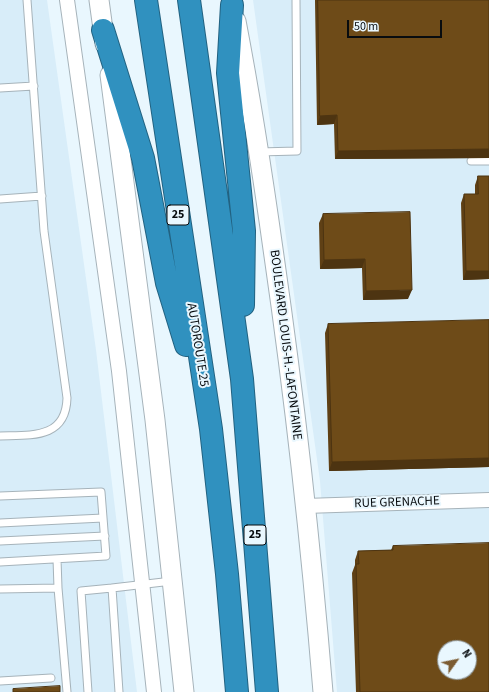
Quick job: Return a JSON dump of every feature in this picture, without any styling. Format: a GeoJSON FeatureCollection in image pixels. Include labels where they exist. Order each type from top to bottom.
{"type":"FeatureCollection","features":[{"type":"Feature","properties":{"kind":"highway","name":"AUTOROUTE 25"},"geometry":{"type":"LineString","coordinates":[[146,0],[211,429],[227,574],[237,692]]}},
{"type":"Feature","properties":{"kind":"highway","name":"25"},"geometry":{"type":"LineString","coordinates":[[189,0],[242,379],[266,692]]}},
{"type":"Feature","properties":{"kind":"highway"},"geometry":{"type":"LineString","coordinates":[[232,2],[228,73],[244,230],[242,379]]}},
{"type":"Feature","properties":{"kind":"highway"},"geometry":{"type":"LineString","coordinates":[[103,30],[144,158],[167,283],[211,429]]}},
{"type":"Feature","properties":{"kind":"main road"},"geometry":{"type":"LineString","coordinates":[[99,0],[122,161],[155,420],[184,692]]}},
{"type":"Feature","properties":{"kind":"main road","name":"BOULEVARD LOUIS-H.-LAFONTAINE"},"geometry":{"type":"LineString","coordinates":[[232,2],[247,75],[259,152],[293,398],[305,506],[322,692]]}},
{"type":"Feature","properties":{"kind":"street"},"geometry":{"type":"LineString","coordinates":[[67,0],[119,371],[154,692]]}},
{"type":"Feature","properties":{"kind":"street","name":"RUE GRENACHE"},"geometry":{"type":"LineString","coordinates":[[305,506],[489,500]]}},
{"type":"Feature","properties":{"kind":"lane"},"geometry":{"type":"LineString","coordinates":[[0,436],[27,435],[48,432],[60,422],[66,408],[67,398],[44,231],[27,0]]}},
{"type":"Feature","properties":{"kind":"lane"},"geometry":{"type":"LineString","coordinates":[[259,152],[297,151],[296,0]]}},
{"type":"Feature","properties":{"kind":"lane"},"geometry":{"type":"LineString","coordinates":[[0,88],[34,86]]}},
{"type":"Feature","properties":{"kind":"lane"},"geometry":{"type":"LineString","coordinates":[[471,161],[489,161]]}},
{"type":"Feature","properties":{"kind":"lane"},"geometry":{"type":"LineString","coordinates":[[0,199],[42,196]]}},
{"type":"Feature","properties":{"kind":"lane"},"geometry":{"type":"LineString","coordinates":[[0,496],[101,492],[106,556],[0,562]]}},
{"type":"Feature","properties":{"kind":"lane"},"geometry":{"type":"LineString","coordinates":[[0,523],[103,518]]}},
{"type":"Feature","properties":{"kind":"lane"},"geometry":{"type":"LineString","coordinates":[[0,542],[105,536]]}},
{"type":"Feature","properties":{"kind":"lane"},"geometry":{"type":"LineString","coordinates":[[57,559],[67,692]]}},
{"type":"Feature","properties":{"kind":"lane"},"geometry":{"type":"LineString","coordinates":[[88,692],[81,592],[172,581]]}},
{"type":"Feature","properties":{"kind":"lane"},"geometry":{"type":"LineString","coordinates":[[0,590],[58,588]]}},
{"type":"Feature","properties":{"kind":"lane"},"geometry":{"type":"LineString","coordinates":[[112,588],[119,692]]}},
{"type":"Feature","properties":{"kind":"lane"},"geometry":{"type":"LineString","coordinates":[[0,680],[51,678]]}},
{"type":"Feature","properties":{"kind":"shaded area"},"geometry":{"type":"Polygon","coordinates":[[[0,0],[47,0],[96,350],[137,692],[0,692],[0,0]]]}},
{"type":"Feature","properties":{"kind":"shaded area"},"geometry":{"type":"Polygon","coordinates":[[[253,0],[489,0],[489,692],[337,692],[320,481],[253,0]]]}},
{"type":"Feature","properties":{"kind":"building"},"geometry":{"type":"Polygon","coordinates":[[[318,0],[489,0],[489,149],[338,151],[337,115],[320,116],[318,0]]]}},
{"type":"Feature","properties":{"kind":"building"},"geometry":{"type":"Polygon","coordinates":[[[478,176],[489,176],[489,271],[466,271],[464,194],[478,194],[478,176]]]}},
{"type":"Feature","properties":{"kind":"building"},"geometry":{"type":"Polygon","coordinates":[[[410,212],[412,290],[366,291],[365,259],[324,260],[323,214],[410,212]]]}},
{"type":"Feature","properties":{"kind":"building"},"geometry":{"type":"Polygon","coordinates":[[[489,320],[489,458],[332,462],[328,324],[489,320]]]}},
{"type":"Feature","properties":{"kind":"building"},"geometry":{"type":"Polygon","coordinates":[[[489,543],[489,692],[360,692],[356,564],[359,564],[358,551],[393,550],[393,546],[489,543]]]}},
{"type":"Feature","properties":{"kind":"building"},"geometry":{"type":"Polygon","coordinates":[[[60,686],[60,692],[13,692],[13,689],[60,686]]]}}]}
